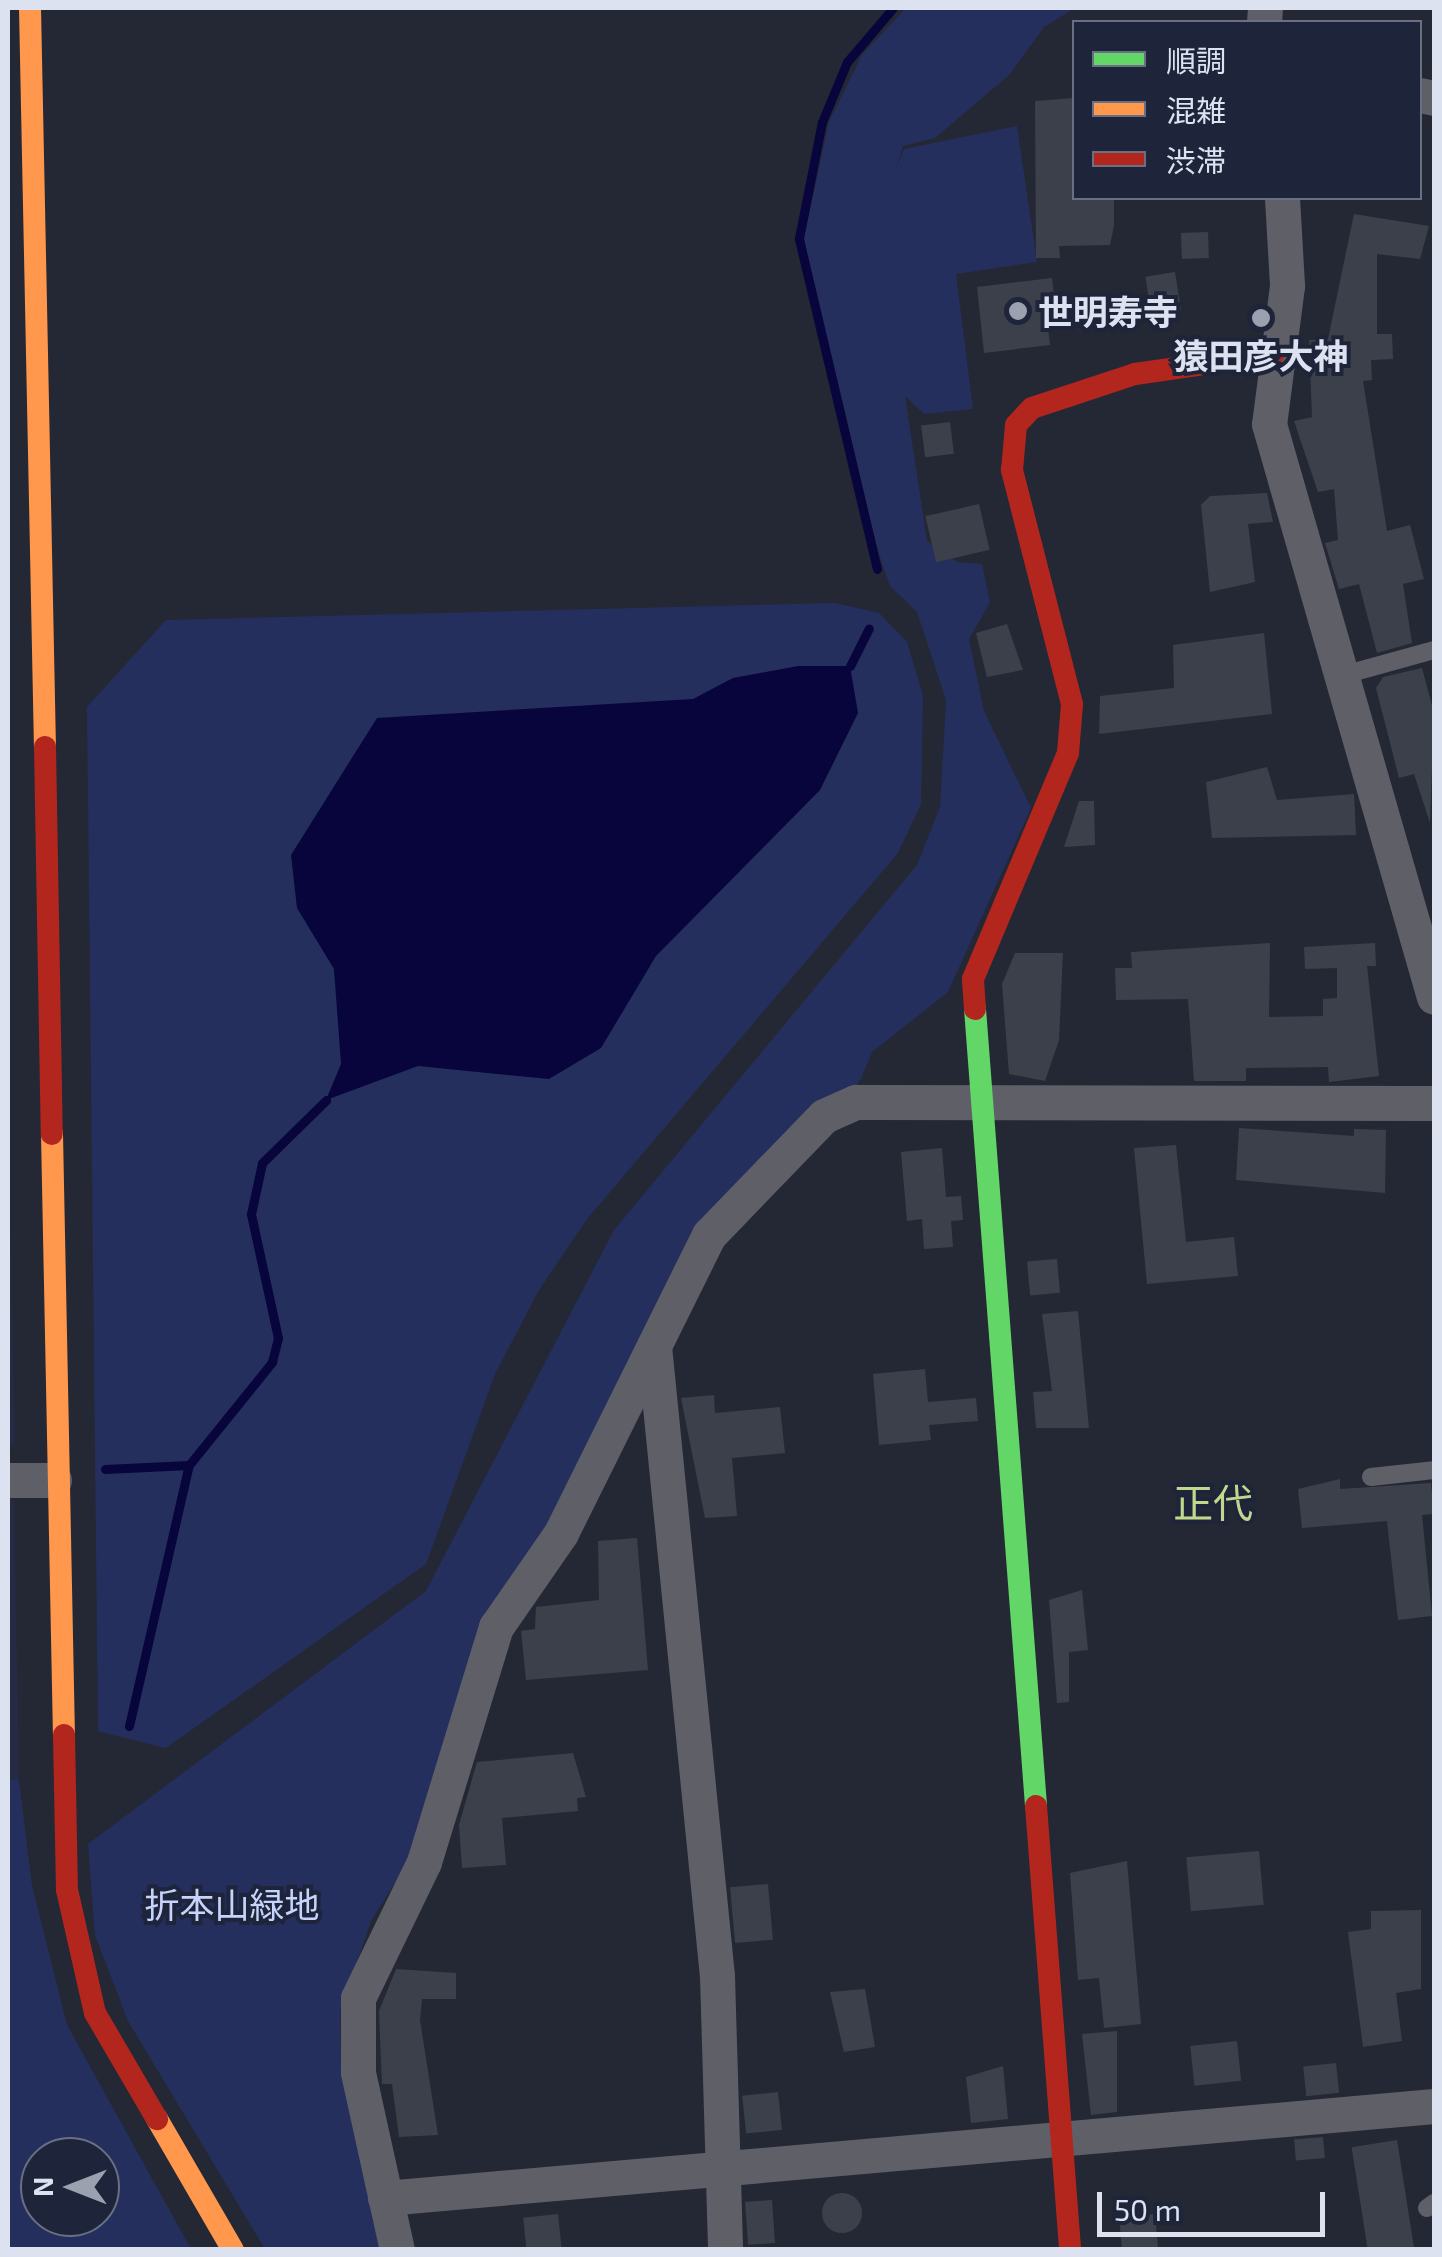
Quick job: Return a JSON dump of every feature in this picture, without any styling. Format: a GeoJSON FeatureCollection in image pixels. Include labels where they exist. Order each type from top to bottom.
{"type":"FeatureCollection","features":[{"type":"Feature","properties":{"kind":"main road"},"geometry":{"type":"LineString","coordinates":[[30,8],[25,587],[54,1480],[74,1936],[96,2012],[232,2250]]}},
{"type":"Feature","properties":{"kind":"main road"},"geometry":{"type":"LineString","coordinates":[[1070,2250],[978,1101],[973,979],[1068,753],[1072,704],[1012,470],[1016,425],[1032,408],[1134,374],[1274,354]]}},
{"type":"Feature","properties":{"kind":"street"},"geometry":{"type":"LineString","coordinates":[[1282,200],[1287,286],[1274,354],[1269,424],[1434,997]]}},
{"type":"Feature","properties":{"kind":"street"},"geometry":{"type":"LineString","coordinates":[[397,2250],[358,2072],[358,1998],[424,1862],[496,1627],[562,1533],[653,1340],[709,1235],[824,1116],[856,1102],[1434,1103]]}},
{"type":"Feature","properties":{"kind":"street"},"geometry":{"type":"LineString","coordinates":[[653,1340],[717,1976],[727,2168],[725,2250]]}},
{"type":"Feature","properties":{"kind":"street"},"geometry":{"type":"LineString","coordinates":[[8,1480],[54,1480]]}},
{"type":"Feature","properties":{"kind":"street"},"geometry":{"type":"LineString","coordinates":[[385,2198],[1434,2106]]}},
{"type":"Feature","properties":{"kind":"lane"},"geometry":{"type":"LineString","coordinates":[[1340,676],[1434,650]]}},
{"type":"Feature","properties":{"kind":"lane"},"geometry":{"type":"LineString","coordinates":[[1371,1477],[1434,1470]]}},
{"type":"Feature","properties":{"kind":"shaded area"},"geometry":{"type":"Polygon","coordinates":[[[798,666],[850,666],[858,713],[820,790],[656,956],[601,1048],[549,1079],[418,1066],[326,1100],[341,1064],[334,969],[297,908],[291,855],[377,718],[693,699],[733,678],[798,666]]]}},
{"type":"Feature","properties":{"kind":"shaded area"},"geometry":{"type":"Polygon","coordinates":[[[8,1134],[15,1444],[8,1444],[8,1134]]]}},
{"type":"Feature","properties":{"kind":"shaded area"},"geometry":{"type":"Polygon","coordinates":[[[8,1500],[14,1500],[19,1780],[8,1780],[8,1500]]]}},
{"type":"Feature","properties":{"kind":"green space","name":"折本山緑地"},"geometry":{"type":"Polygon","coordinates":[[[906,8],[1075,8],[1044,27],[1009,75],[935,138],[903,146],[896,168],[904,149],[1017,126],[1037,262],[956,274],[973,409],[924,414],[905,396],[927,541],[957,562],[982,564],[990,602],[969,639],[984,711],[1031,808],[948,992],[872,1052],[861,1079],[667,1297],[405,1867],[371,1921],[340,2011],[341,2067],[387,2249],[265,2249],[128,2021],[95,1935],[88,1844],[426,1591],[614,1230],[917,865],[940,807],[946,700],[917,612],[890,586],[878,551],[828,370],[804,237],[829,122],[862,55],[906,8]]]}},
{"type":"Feature","properties":{"kind":"green space"},"geometry":{"type":"Polygon","coordinates":[[[835,603],[879,613],[907,642],[923,696],[921,804],[898,853],[587,1219],[539,1290],[495,1374],[426,1564],[166,1748],[98,1731],[87,707],[166,620],[835,603]]]}},
{"type":"Feature","properties":{"kind":"green space"},"geometry":{"type":"Polygon","coordinates":[[[8,1780],[19,1780],[32,1886],[67,2025],[191,2249],[8,2249],[8,1780]]]}},
{"type":"Feature","properties":{"kind":"building"},"geometry":{"type":"Polygon","coordinates":[[[1072,98],[1072,200],[1114,200],[1110,245],[1059,246],[1060,258],[1036,258],[1035,101],[1072,98]]]}},
{"type":"Feature","properties":{"kind":"building"},"geometry":{"type":"Polygon","coordinates":[[[1354,214],[1429,226],[1420,259],[1377,254],[1377,334],[1392,334],[1393,359],[1371,360],[1372,380],[1363,381],[1387,531],[1410,525],[1424,579],[1403,584],[1412,643],[1377,653],[1359,584],[1339,589],[1325,543],[1338,540],[1334,489],[1318,492],[1294,421],[1312,417],[1309,340],[1328,339],[1354,214]]]}},
{"type":"Feature","properties":{"kind":"building"},"geometry":{"type":"Polygon","coordinates":[[[1208,232],[1209,258],[1182,259],[1181,233],[1208,232]]]}},
{"type":"Feature","properties":{"kind":"building"},"geometry":{"type":"Polygon","coordinates":[[[1175,272],[1181,311],[1151,315],[1145,277],[1175,272]]]}},
{"type":"Feature","properties":{"kind":"building","name":"世明寿寺"},"geometry":{"type":"Polygon","coordinates":[[[1052,278],[1058,327],[1048,329],[1050,345],[984,353],[977,287],[1052,278]]]}},
{"type":"Feature","properties":{"kind":"building"},"geometry":{"type":"Polygon","coordinates":[[[950,422],[954,454],[925,457],[921,426],[950,422]]]}},
{"type":"Feature","properties":{"kind":"building"},"geometry":{"type":"Polygon","coordinates":[[[1267,493],[1273,522],[1248,524],[1255,582],[1210,592],[1201,505],[1210,496],[1267,493]]]}},
{"type":"Feature","properties":{"kind":"building"},"geometry":{"type":"Polygon","coordinates":[[[979,504],[990,550],[936,562],[925,516],[979,504]]]}},
{"type":"Feature","properties":{"kind":"building"},"geometry":{"type":"Polygon","coordinates":[[[1007,624],[1023,670],[987,677],[976,633],[1007,624]]]}},
{"type":"Feature","properties":{"kind":"building"},"geometry":{"type":"Polygon","coordinates":[[[1264,633],[1272,714],[1099,734],[1100,696],[1174,688],[1173,645],[1264,633]]]}},
{"type":"Feature","properties":{"kind":"building"},"geometry":{"type":"Polygon","coordinates":[[[1422,668],[1434,713],[1430,823],[1414,774],[1399,778],[1376,688],[1383,677],[1422,668]]]}},
{"type":"Feature","properties":{"kind":"building"},"geometry":{"type":"Polygon","coordinates":[[[1267,767],[1277,800],[1354,794],[1356,835],[1212,838],[1206,782],[1267,767]]]}},
{"type":"Feature","properties":{"kind":"building"},"geometry":{"type":"Polygon","coordinates":[[[1079,801],[1094,801],[1095,845],[1064,847],[1079,801]]]}},
{"type":"Feature","properties":{"kind":"building"},"geometry":{"type":"Polygon","coordinates":[[[1270,943],[1269,1017],[1323,1016],[1323,999],[1337,998],[1337,968],[1305,969],[1304,947],[1375,943],[1376,966],[1367,966],[1379,1076],[1329,1082],[1328,1067],[1246,1068],[1246,1081],[1194,1081],[1188,999],[1116,1000],[1115,968],[1132,968],[1131,952],[1270,943]]]}},
{"type":"Feature","properties":{"kind":"building"},"geometry":{"type":"Polygon","coordinates":[[[1015,953],[1063,953],[1059,1040],[1045,1081],[1009,1074],[1002,984],[1015,953]]]}},
{"type":"Feature","properties":{"kind":"building"},"geometry":{"type":"Polygon","coordinates":[[[1239,1128],[1354,1136],[1354,1129],[1386,1130],[1385,1193],[1236,1180],[1239,1128]]]}},
{"type":"Feature","properties":{"kind":"building"},"geometry":{"type":"Polygon","coordinates":[[[1176,1145],[1186,1242],[1234,1237],[1238,1276],[1147,1284],[1134,1148],[1176,1145]]]}},
{"type":"Feature","properties":{"kind":"building"},"geometry":{"type":"Polygon","coordinates":[[[942,1148],[946,1197],[961,1196],[963,1220],[951,1221],[953,1247],[924,1249],[922,1219],[907,1221],[901,1152],[942,1148]]]}},
{"type":"Feature","properties":{"kind":"building"},"geometry":{"type":"Polygon","coordinates":[[[1057,1259],[1060,1293],[1030,1295],[1027,1262],[1057,1259]]]}},
{"type":"Feature","properties":{"kind":"building"},"geometry":{"type":"Polygon","coordinates":[[[1078,1311],[1089,1428],[1036,1428],[1033,1392],[1052,1391],[1042,1314],[1078,1311]]]}},
{"type":"Feature","properties":{"kind":"building"},"geometry":{"type":"Polygon","coordinates":[[[925,1369],[928,1402],[976,1398],[978,1421],[929,1425],[931,1440],[879,1445],[873,1374],[925,1369]]]}},
{"type":"Feature","properties":{"kind":"building"},"geometry":{"type":"Polygon","coordinates":[[[714,1395],[715,1413],[780,1407],[785,1453],[732,1458],[737,1516],[705,1518],[681,1398],[714,1395]]]}},
{"type":"Feature","properties":{"kind":"building"},"geometry":{"type":"Polygon","coordinates":[[[1340,1479],[1340,1489],[1431,1483],[1434,1514],[1422,1515],[1432,1616],[1398,1620],[1387,1521],[1302,1528],[1298,1489],[1340,1479]]]}},
{"type":"Feature","properties":{"kind":"building"},"geometry":{"type":"Polygon","coordinates":[[[637,1538],[648,1670],[526,1680],[521,1631],[535,1629],[536,1607],[599,1600],[598,1541],[637,1538]]]}},
{"type":"Feature","properties":{"kind":"building"},"geometry":{"type":"Polygon","coordinates":[[[1082,1590],[1088,1650],[1069,1652],[1069,1702],[1057,1703],[1049,1600],[1082,1590]]]}},
{"type":"Feature","properties":{"kind":"building"},"geometry":{"type":"Polygon","coordinates":[[[573,1753],[586,1797],[577,1798],[578,1811],[502,1818],[506,1865],[462,1868],[459,1825],[477,1762],[573,1753]]]}},
{"type":"Feature","properties":{"kind":"building"},"geometry":{"type":"Polygon","coordinates":[[[1259,1851],[1264,1905],[1191,1911],[1186,1857],[1259,1851]]]}},
{"type":"Feature","properties":{"kind":"building"},"geometry":{"type":"Polygon","coordinates":[[[1127,1861],[1141,2024],[1104,2028],[1099,1978],[1078,1980],[1070,1873],[1127,1861]]]}},
{"type":"Feature","properties":{"kind":"building"},"geometry":{"type":"Polygon","coordinates":[[[768,1884],[773,1940],[735,1943],[730,1887],[768,1884]]]}},
{"type":"Feature","properties":{"kind":"building"},"geometry":{"type":"Polygon","coordinates":[[[1421,1910],[1421,1989],[1396,1993],[1402,2041],[1363,2047],[1348,1932],[1371,1929],[1371,1911],[1421,1910]]]}},
{"type":"Feature","properties":{"kind":"building"},"geometry":{"type":"Polygon","coordinates":[[[396,1969],[456,1973],[456,1999],[422,1999],[420,2020],[438,2135],[399,2137],[392,2084],[382,2084],[379,2011],[396,1969]]]}},
{"type":"Feature","properties":{"kind":"building"},"geometry":{"type":"Polygon","coordinates":[[[865,1989],[875,2047],[844,2052],[830,1992],[865,1989]]]}},
{"type":"Feature","properties":{"kind":"building"},"geometry":{"type":"Polygon","coordinates":[[[1117,2031],[1117,2112],[1091,2115],[1082,2034],[1117,2031]]]}},
{"type":"Feature","properties":{"kind":"building"},"geometry":{"type":"Polygon","coordinates":[[[1237,2041],[1241,2081],[1194,2086],[1190,2046],[1237,2041]]]}},
{"type":"Feature","properties":{"kind":"building"},"geometry":{"type":"Polygon","coordinates":[[[1336,2063],[1339,2093],[1306,2096],[1303,2066],[1336,2063]]]}},
{"type":"Feature","properties":{"kind":"building"},"geometry":{"type":"Polygon","coordinates":[[[1003,2066],[1008,2119],[971,2123],[966,2077],[1003,2066]]]}},
{"type":"Feature","properties":{"kind":"building"},"geometry":{"type":"Polygon","coordinates":[[[778,2092],[782,2130],[746,2134],[742,2096],[778,2092]]]}},
{"type":"Feature","properties":{"kind":"building"},"geometry":{"type":"Polygon","coordinates":[[[1323,2137],[1325,2158],[1296,2160],[1294,2140],[1323,2137]]]}},
{"type":"Feature","properties":{"kind":"building"},"geometry":{"type":"Polygon","coordinates":[[[1397,2140],[1414,2250],[1368,2250],[1352,2147],[1397,2140]]]}},
{"type":"Feature","properties":{"kind":"building"},"geometry":{"type":"Polygon","coordinates":[[[842,2193],[856,2199],[862,2213],[856,2227],[842,2233],[828,2227],[822,2213],[828,2199],[842,2193]]]}},
{"type":"Feature","properties":{"kind":"building"},"geometry":{"type":"Polygon","coordinates":[[[772,2200],[775,2243],[748,2245],[745,2202],[772,2200]]]}},
{"type":"Feature","properties":{"kind":"building"},"geometry":{"type":"Polygon","coordinates":[[[558,2214],[562,2250],[527,2250],[523,2218],[558,2214]]]}},
{"type":"Feature","properties":{"kind":"building"},"geometry":{"type":"Polygon","coordinates":[[[1155,2214],[1158,2250],[1122,2250],[1119,2217],[1155,2214]]]}},
{"type":"Feature","properties":{"kind":"waterway"},"geometry":{"type":"LineString","coordinates":[[877,569],[799,238],[822,122],[847,62],[893,8]]}},
{"type":"Feature","properties":{"kind":"waterway"},"geometry":{"type":"LineString","coordinates":[[850,666],[869,628]]}},
{"type":"Feature","properties":{"kind":"waterway"},"geometry":{"type":"LineString","coordinates":[[129,1726],[189,1465],[272,1362],[278,1338],[251,1214],[262,1163],[326,1100]]}},
{"type":"Feature","properties":{"kind":"waterway"},"geometry":{"type":"LineString","coordinates":[[105,1469],[189,1465]]}},
{"type":"Feature","properties":{"kind":"traffic: fast"},"geometry":{"type":"LineString","coordinates":[[975,1009],[1036,1806]]}},
{"type":"Feature","properties":{"kind":"traffic: slow"},"geometry":{"type":"LineString","coordinates":[[30,8],[45,747]]}},
{"type":"Feature","properties":{"kind":"traffic: slow"},"geometry":{"type":"LineString","coordinates":[[52,1134],[64,1735]]}},
{"type":"Feature","properties":{"kind":"traffic: slow"},"geometry":{"type":"LineString","coordinates":[[157,2119],[233,2250]]}},
{"type":"Feature","properties":{"kind":"traffic: jam"},"geometry":{"type":"LineString","coordinates":[[975,1009],[973,979],[1068,753],[1072,704],[1012,470],[1016,425],[1032,408],[1135,374],[1274,354]]}},
{"type":"Feature","properties":{"kind":"traffic: jam"},"geometry":{"type":"LineString","coordinates":[[45,747],[52,1134]]}},
{"type":"Feature","properties":{"kind":"traffic: jam"},"geometry":{"type":"LineString","coordinates":[[64,1735],[67,1890],[95,2013],[157,2119]]}},
{"type":"Feature","properties":{"kind":"traffic: jam"},"geometry":{"type":"LineString","coordinates":[[1036,1806],[1070,2250]]}},
{"type":"Feature","properties":{"kind":"place","name":"世明寿寺"},"geometry":{"type":"Point","coordinates":[1018,311]}},
{"type":"Feature","properties":{"kind":"place","name":"猿田彦大神"},"geometry":{"type":"Point","coordinates":[1261,318]}},
{"type":"Feature","properties":{"kind":"district","name":"正代"},"geometry":{"type":"Point","coordinates":[1213,1502]}}]}
